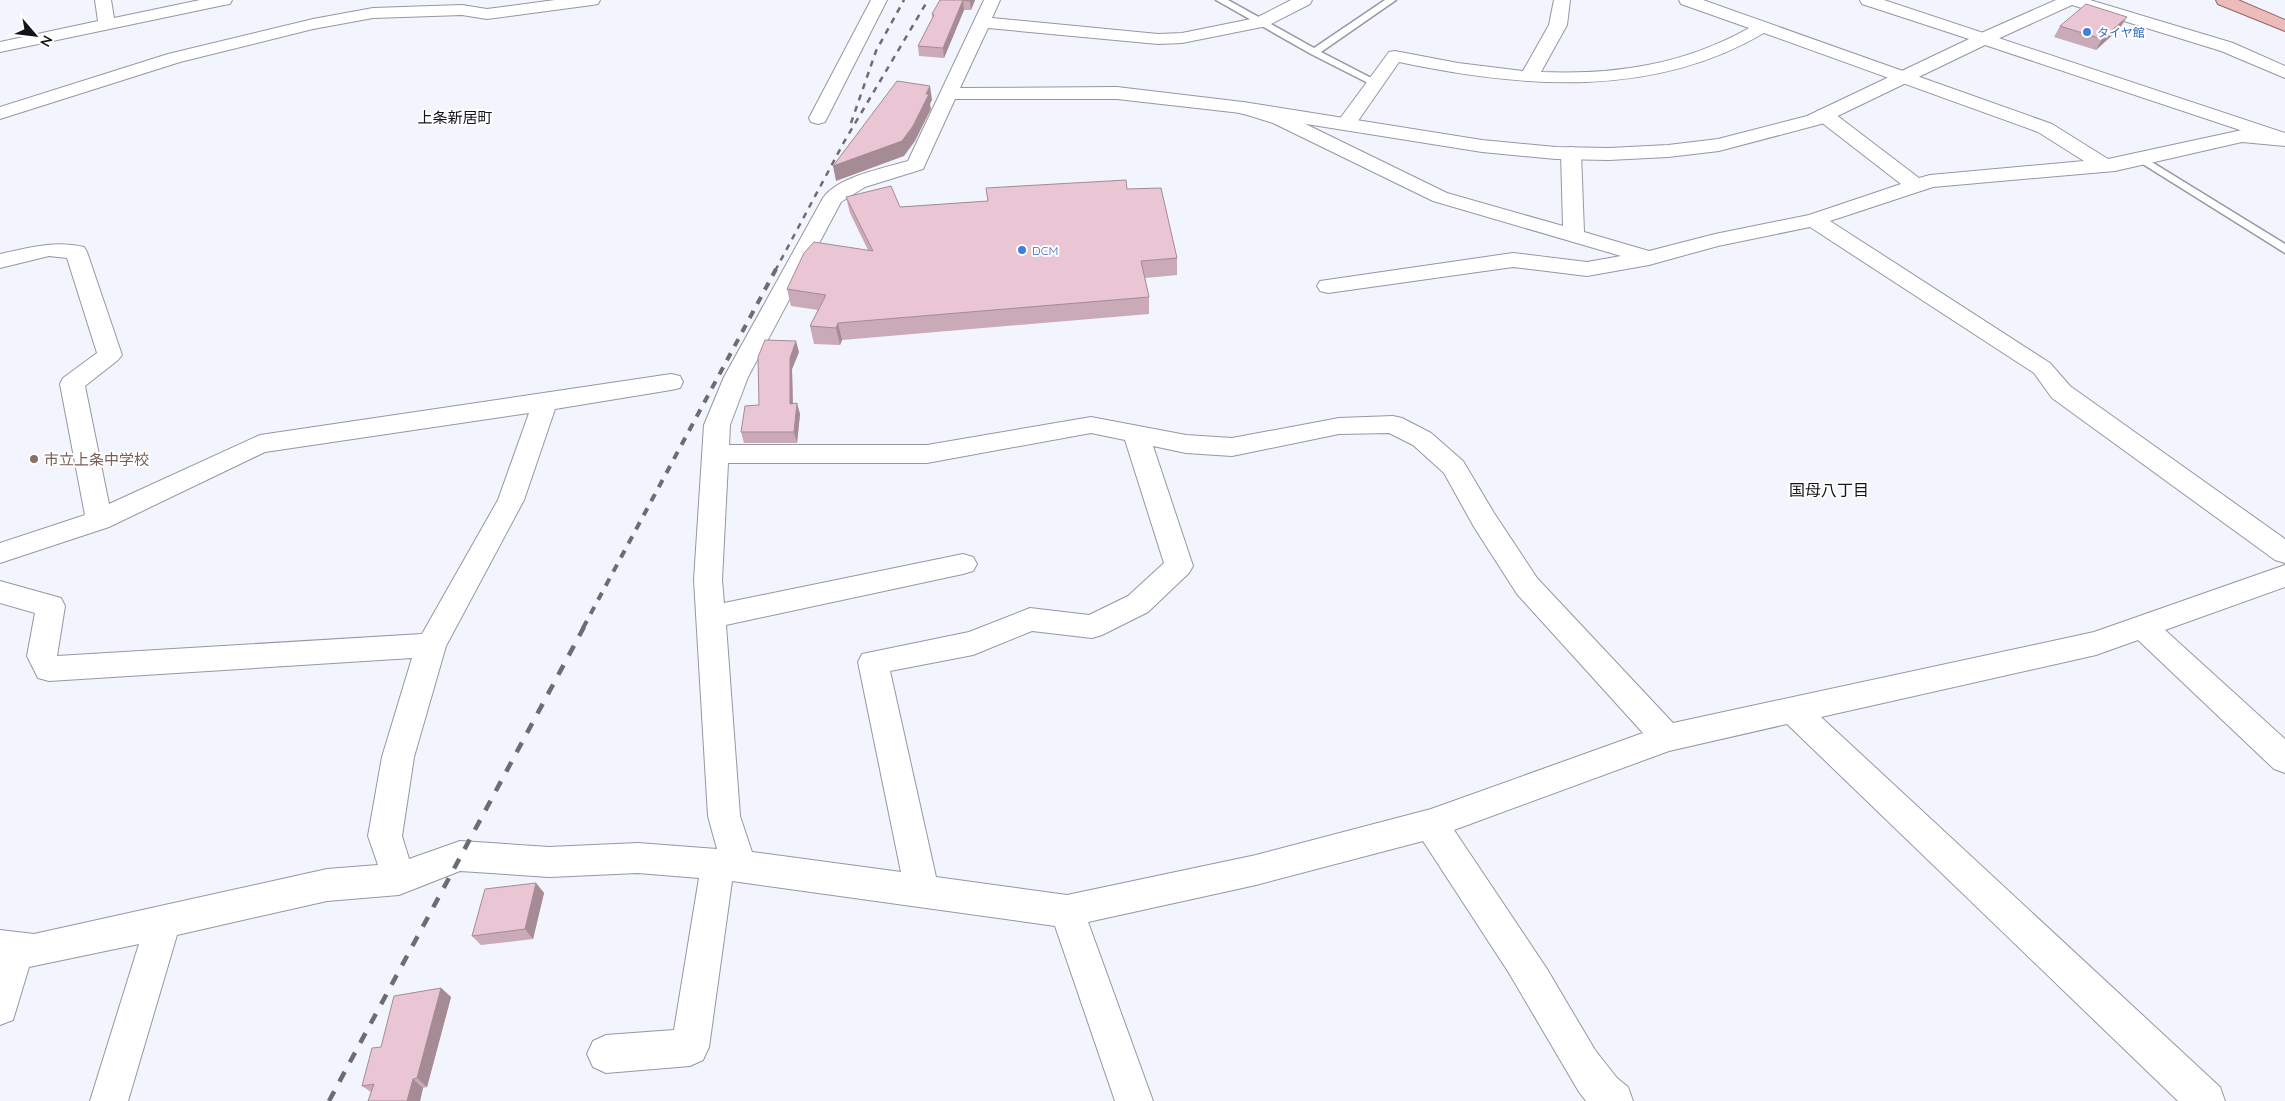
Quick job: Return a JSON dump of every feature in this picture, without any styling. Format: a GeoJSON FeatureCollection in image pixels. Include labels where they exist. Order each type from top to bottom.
{"type":"FeatureCollection","features":[{"type":"Feature","properties":{"kind":"main road"},"geometry":{"type":"LineString","coordinates":[[2224,0],[2285,26]]}},
{"type":"Feature","properties":{"kind":"street"},"geometry":{"type":"LineString","coordinates":[[103,0],[107,24]]}},
{"type":"Feature","properties":{"kind":"street"},"geometry":{"type":"LineString","coordinates":[[0,48],[224,0]]}},
{"type":"Feature","properties":{"kind":"street"},"geometry":{"type":"LineString","coordinates":[[0,113],[174,58],[351,17],[369,7],[390,0]]}},
{"type":"Feature","properties":{"kind":"street"},"geometry":{"type":"LineString","coordinates":[[369,7],[462,10],[486,14],[592,0]]}},
{"type":"Feature","properties":{"kind":"street"},"geometry":{"type":"LineString","coordinates":[[818,118],[879,0]]}},
{"type":"Feature","properties":{"kind":"street"},"geometry":{"type":"LineString","coordinates":[[606,1054],[690,1047],[728,865],[708,580],[717,425],[736,377],[833,198],[858,184],[916,165],[992,0]]}},
{"type":"Feature","properties":{"kind":"street"},"geometry":{"type":"LineString","coordinates":[[982,22],[1158,39],[1182,38],[1261,22],[1304,0]]}},
{"type":"Feature","properties":{"kind":"street"},"geometry":{"type":"LineString","coordinates":[[1529,76],[1558,25],[1562,0]]}},
{"type":"Feature","properties":{"kind":"street"},"geometry":{"type":"LineString","coordinates":[[1687,0],[2045,128],[2105,166]]}},
{"type":"Feature","properties":{"kind":"street"},"geometry":{"type":"LineString","coordinates":[[949,94],[1117,93],[1243,108],[1482,146],[1571,153],[1609,154],[1668,151],[1719,145],[1762,135],[1824,116],[1985,38],[2071,0],[2227,47],[2285,73]]}},
{"type":"Feature","properties":{"kind":"street"},"geometry":{"type":"LineString","coordinates":[[1879,1],[2285,139]]}},
{"type":"Feature","properties":{"kind":"street"},"geometry":{"type":"LineString","coordinates":[[1346,124],[1395,56],[1458,70],[1529,76],[1613,76],[1686,62],[1730,46],[1763,27]]}},
{"type":"Feature","properties":{"kind":"street"},"geometry":{"type":"LineString","coordinates":[[1243,108],[1280,119],[1440,197],[1649,258]]}},
{"type":"Feature","properties":{"kind":"street"},"geometry":{"type":"LineString","coordinates":[[1824,116],[1917,186]]}},
{"type":"Feature","properties":{"kind":"street"},"geometry":{"type":"LineString","coordinates":[[1328,286],[1513,260],[1588,270],[1649,258],[1715,240],[1814,220],[1930,181],[2040,170],[2105,166],[2242,136],[2285,139]]}},
{"type":"Feature","properties":{"kind":"street"},"geometry":{"type":"LineString","coordinates":[[1571,153],[1574,236]]}},
{"type":"Feature","properties":{"kind":"street"},"geometry":{"type":"LineString","coordinates":[[1814,220],[2042,368],[2061,392],[2285,553]]}},
{"type":"Feature","properties":{"kind":"street"},"geometry":{"type":"LineString","coordinates":[[0,262],[49,250],[76,252],[110,355],[72,384],[99,520]]}},
{"type":"Feature","properties":{"kind":"street"},"geometry":{"type":"LineString","coordinates":[[0,553],[99,520],[260,444],[671,382]]}},
{"type":"Feature","properties":{"kind":"street"},"geometry":{"type":"LineString","coordinates":[[399,879],[385,836],[398,757],[431,645],[511,500],[545,402]]}},
{"type":"Feature","properties":{"kind":"street"},"geometry":{"type":"LineString","coordinates":[[716,454],[927,454],[1090,425],[1186,444],[1232,447],[1339,426],[1392,424],[1422,439],[1454,467],[1484,520],[1527,586],[1667,738]]}},
{"type":"Feature","properties":{"kind":"street"},"geometry":{"type":"LineString","coordinates":[[922,892],[873,662],[973,643],[1030,619],[1092,627],[1138,604],[1179,566],[1136,434]]}},
{"type":"Feature","properties":{"kind":"street"},"geometry":{"type":"LineString","coordinates":[[710,617],[963,564]]}},
{"type":"Feature","properties":{"kind":"street"},"geometry":{"type":"LineString","coordinates":[[0,1007],[8,948],[34,950],[327,885],[399,879],[460,856],[549,862],[638,858],[728,865],[1067,911],[1256,870],[1431,824],[1667,738],[2096,643],[2285,576]]}},
{"type":"Feature","properties":{"kind":"street"},"geometry":{"type":"LineString","coordinates":[[0,592],[51,606],[42,656],[49,669],[431,645]]}},
{"type":"Feature","properties":{"kind":"street"},"geometry":{"type":"LineString","coordinates":[[2142,626],[2285,759]]}},
{"type":"Feature","properties":{"kind":"street"},"geometry":{"type":"LineString","coordinates":[[1793,710],[2206,1101]]}},
{"type":"Feature","properties":{"kind":"street"},"geometry":{"type":"LineString","coordinates":[[1431,824],[1535,982],[1577,1056],[1606,1099]]}},
{"type":"Feature","properties":{"kind":"street"},"geometry":{"type":"LineString","coordinates":[[1067,911],[1134,1101]]}},
{"type":"Feature","properties":{"kind":"street"},"geometry":{"type":"LineString","coordinates":[[109,1101],[164,921]]}},
{"type":"Feature","properties":{"kind":"lane"},"geometry":{"type":"LineString","coordinates":[[1221,0],[1314,52],[1376,83]]}},
{"type":"Feature","properties":{"kind":"lane"},"geometry":{"type":"LineString","coordinates":[[1314,52],[1391,0]]}},
{"type":"Feature","properties":{"kind":"lane"},"geometry":{"type":"LineString","coordinates":[[2142,158],[2285,250]]}},
{"type":"Feature","properties":{"kind":"building"},"geometry":{"type":"Polygon","coordinates":[[[940,0],[963,0],[943,48],[918,46],[934,15],[932,14],[940,0]]]}},
{"type":"Feature","properties":{"kind":"building"},"geometry":{"type":"Polygon","coordinates":[[[2086,4],[2127,17],[2102,39],[2060,26],[2086,4]]]}},
{"type":"Feature","properties":{"kind":"building"},"geometry":{"type":"Polygon","coordinates":[[[897,81],[930,86],[926,94],[929,94],[913,126],[902,141],[833,166],[897,81]]]}},
{"type":"Feature","properties":{"kind":"building","name":"DCM"},"geometry":{"type":"Polygon","coordinates":[[[1126,180],[1127,189],[1161,188],[1177,258],[1141,261],[1149,297],[838,323],[836,328],[810,326],[826,295],[787,289],[804,253],[814,242],[873,251],[846,197],[891,186],[900,207],[988,201],[986,188],[1126,180]]]}},
{"type":"Feature","properties":{"kind":"building"},"geometry":{"type":"Polygon","coordinates":[[[765,340],[796,341],[790,358],[790,404],[797,403],[794,432],[741,432],[745,406],[759,405],[758,357],[765,340]]]}},
{"type":"Feature","properties":{"kind":"building"},"geometry":{"type":"Polygon","coordinates":[[[536,883],[525,929],[472,936],[485,889],[536,883]]]}},
{"type":"Feature","properties":{"kind":"building"},"geometry":{"type":"Polygon","coordinates":[[[441,988],[417,1078],[413,1079],[407,1101],[368,1101],[374,1084],[362,1086],[372,1048],[381,1047],[394,996],[441,988]]]}},
{"type":"Feature","properties":{"kind":"railway"},"geometry":{"type":"LineString","coordinates":[[851,123],[876,51],[904,0]]}},
{"type":"Feature","properties":{"kind":"railway"},"geometry":{"type":"LineString","coordinates":[[775,271],[844,142],[928,0]]}},
{"type":"Feature","properties":{"kind":"railway"},"geometry":{"type":"LineString","coordinates":[[583,628],[776,269]]}},
{"type":"Feature","properties":{"kind":"railway"},"geometry":{"type":"LineString","coordinates":[[329,1101],[584,627]]}},
{"type":"Feature","properties":{"kind":"place","name":"タイヤ館"},"geometry":{"type":"Point","coordinates":[2087,32]}},
{"type":"Feature","properties":{"kind":"place","name":"DCM"},"geometry":{"type":"Point","coordinates":[1022,250]}},
{"type":"Feature","properties":{"kind":"place","name":"市立上条中学校"},"geometry":{"type":"Point","coordinates":[34,459]}},
{"type":"Feature","properties":{"kind":"district","name":"上条新居町"},"geometry":{"type":"Point","coordinates":[455,117]}},
{"type":"Feature","properties":{"kind":"district","name":"国母八丁目"},"geometry":{"type":"Point","coordinates":[1829,490]}}]}
